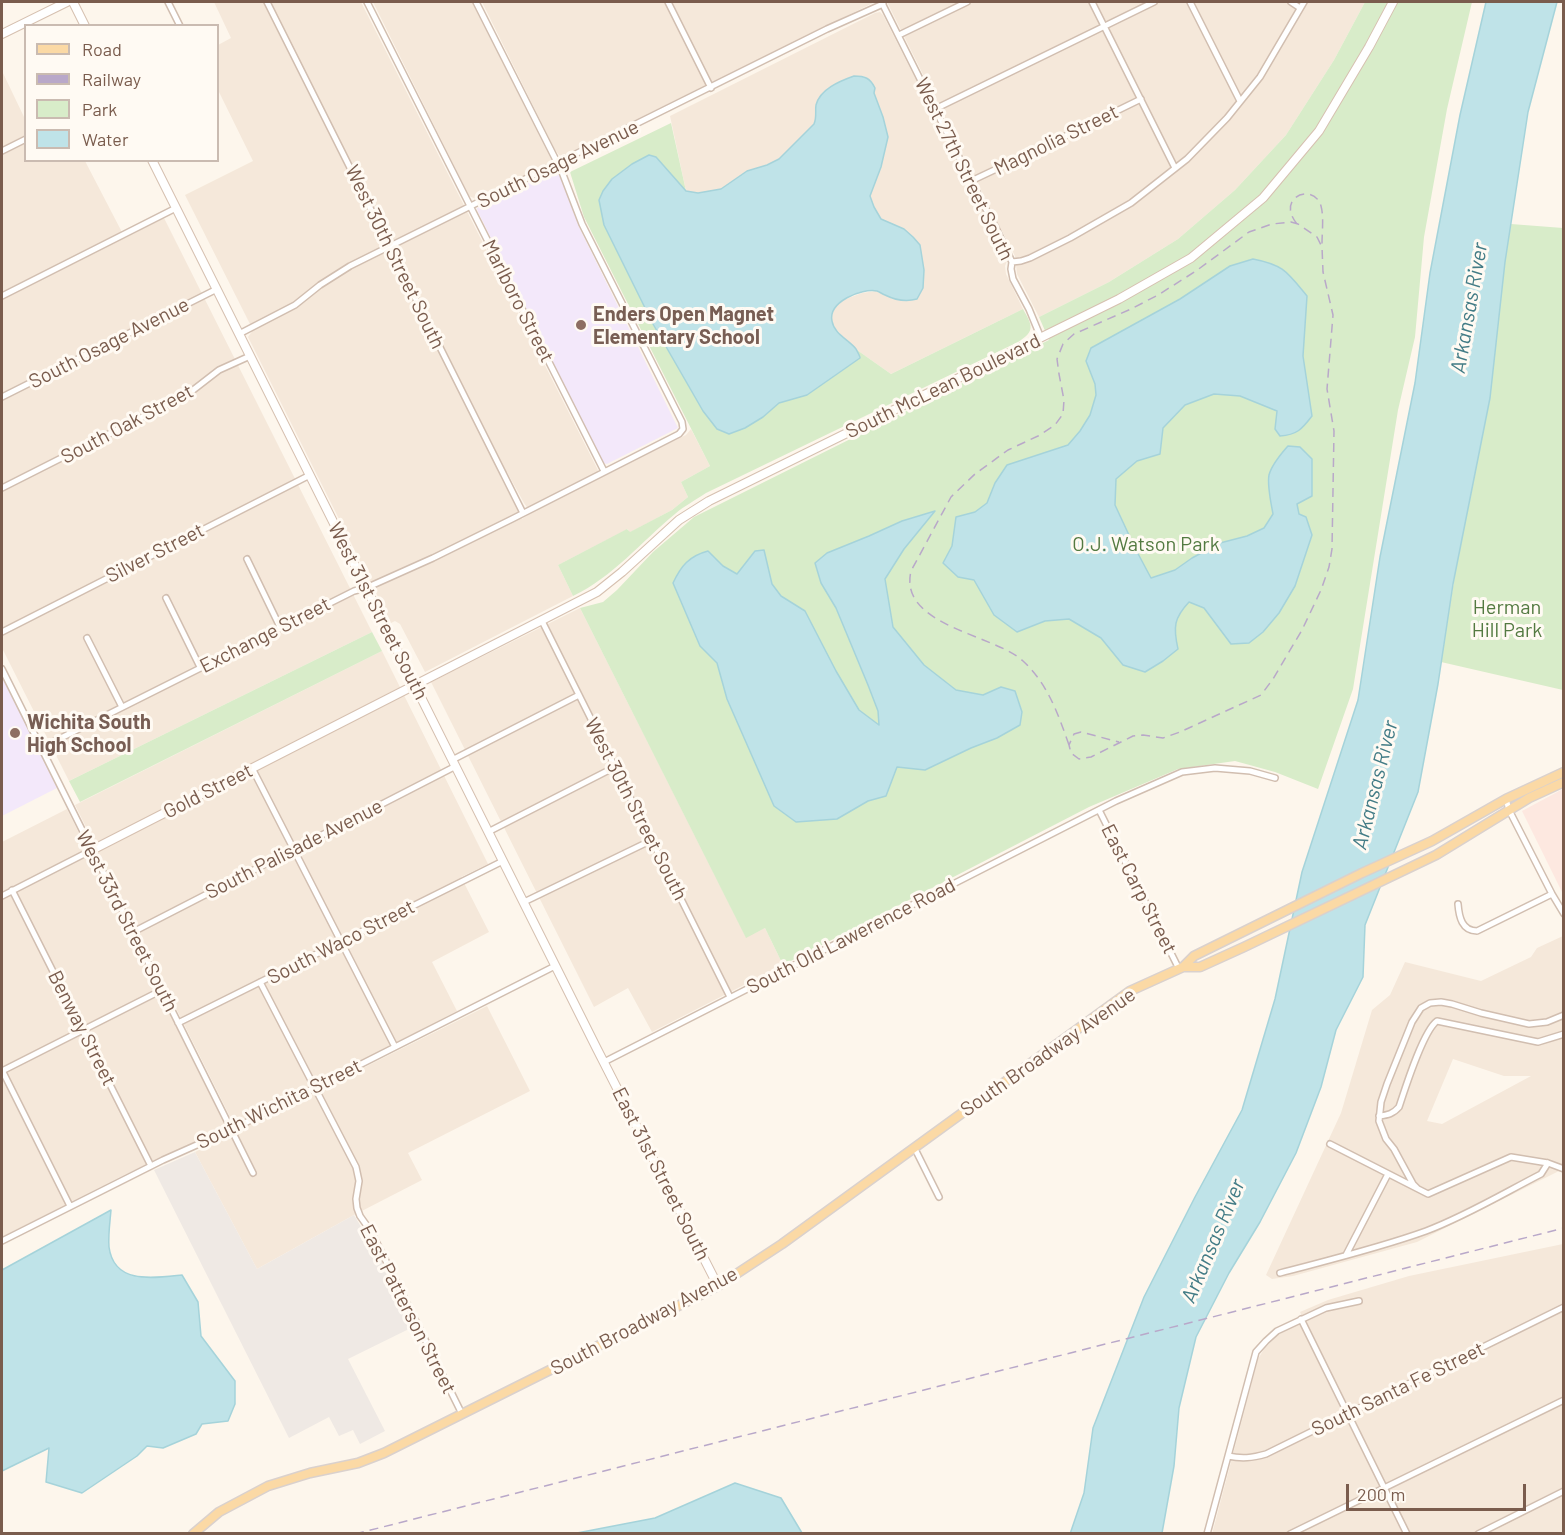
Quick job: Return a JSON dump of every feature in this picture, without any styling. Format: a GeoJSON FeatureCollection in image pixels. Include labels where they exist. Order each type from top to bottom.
{"type":"FeatureCollection","features":[{"type":"Feature","properties":{"kind":"main road","name":"South Broadway Avenue"},"geometry":{"type":"LineString","coordinates":[[193,1533],[219,1512],[268,1486],[310,1473],[374,1458],[718,1286],[782,1244],[1130,991],[1181,968],[1194,956],[1432,841],[1506,799],[1563,772]]}},
{"type":"Feature","properties":{"kind":"main road","name":"South Broadway Avenue"},"geometry":{"type":"LineString","coordinates":[[1181,968],[1200,967],[1436,855],[1529,798],[1563,782]]}},
{"type":"Feature","properties":{"kind":"street"},"geometry":{"type":"LineString","coordinates":[[2,34],[67,2]]}},
{"type":"Feature","properties":{"kind":"street"},"geometry":{"type":"LineString","coordinates":[[73,2],[84,24]]}},
{"type":"Feature","properties":{"kind":"street"},"geometry":{"type":"LineString","coordinates":[[168,2],[179,24]]}},
{"type":"Feature","properties":{"kind":"street","name":"West 30th Street South"},"geometry":{"type":"LineString","coordinates":[[267,2],[523,513]]}},
{"type":"Feature","properties":{"kind":"street","name":"Marlboro Street"},"geometry":{"type":"LineString","coordinates":[[367,2],[604,471]]}},
{"type":"Feature","properties":{"kind":"street"},"geometry":{"type":"LineString","coordinates":[[477,2],[558,164]]}},
{"type":"Feature","properties":{"kind":"street"},"geometry":{"type":"LineString","coordinates":[[668,2],[711,88]]}},
{"type":"Feature","properties":{"kind":"street"},"geometry":{"type":"LineString","coordinates":[[899,35],[967,2]]}},
{"type":"Feature","properties":{"kind":"street"},"geometry":{"type":"LineString","coordinates":[[1092,2],[1175,168]]}},
{"type":"Feature","properties":{"kind":"street"},"geometry":{"type":"LineString","coordinates":[[935,109],[1154,2]]}},
{"type":"Feature","properties":{"kind":"street"},"geometry":{"type":"LineString","coordinates":[[1190,2],[1240,101]]}},
{"type":"Feature","properties":{"kind":"street"},"geometry":{"type":"LineString","coordinates":[[1291,2],[1300,8]]}},
{"type":"Feature","properties":{"kind":"street"},"geometry":{"type":"LineString","coordinates":[[1012,262],[1030,258],[1131,203],[1187,159],[1227,118],[1260,77],[1304,2]]}},
{"type":"Feature","properties":{"kind":"street","name":"South McLean Boulevard"},"geometry":{"type":"LineString","coordinates":[[415,685],[597,592],[679,520],[709,501],[1119,299],[1191,258],[1263,198],[1319,131],[1393,2]]}},
{"type":"Feature","properties":{"kind":"street","name":"South Osage Avenue"},"geometry":{"type":"LineString","coordinates":[[239,334],[295,305],[320,285],[350,266],[882,3]]}},
{"type":"Feature","properties":{"kind":"street","name":"West 27th Street South"},"geometry":{"type":"LineString","coordinates":[[882,3],[996,228],[1012,262],[1013,279],[1041,338]]}},
{"type":"Feature","properties":{"kind":"street","name":"Magnolia Street"},"geometry":{"type":"LineString","coordinates":[[971,181],[1141,99]]}},
{"type":"Feature","properties":{"kind":"street"},"geometry":{"type":"LineString","coordinates":[[2,151],[24,140]]}},
{"type":"Feature","properties":{"kind":"street","name":"West 31st Street South"},"geometry":{"type":"LineString","coordinates":[[153,162],[604,1062]]}},
{"type":"Feature","properties":{"kind":"street","name":"Exchange Street"},"geometry":{"type":"LineString","coordinates":[[41,748],[280,627],[354,591],[366,588],[433,558],[679,434],[683,429],[682,422],[582,225],[558,164]]}},
{"type":"Feature","properties":{"kind":"street"},"geometry":{"type":"LineString","coordinates":[[2,296],[176,208]]}},
{"type":"Feature","properties":{"kind":"street","name":"South Osage Avenue"},"geometry":{"type":"LineString","coordinates":[[2,397],[217,289]]}},
{"type":"Feature","properties":{"kind":"street","name":"South Oak Street"},"geometry":{"type":"LineString","coordinates":[[2,488],[184,396],[219,370],[250,356]]}},
{"type":"Feature","properties":{"kind":"street","name":"Silver Street"},"geometry":{"type":"LineString","coordinates":[[2,632],[310,475]]}},
{"type":"Feature","properties":{"kind":"street"},"geometry":{"type":"LineString","coordinates":[[247,559],[280,627]]}},
{"type":"Feature","properties":{"kind":"street"},"geometry":{"type":"LineString","coordinates":[[166,598],[200,667]]}},
{"type":"Feature","properties":{"kind":"street","name":"West 30th Street South"},"geometry":{"type":"LineString","coordinates":[[542,621],[730,997]]}},
{"type":"Feature","properties":{"kind":"street"},"geometry":{"type":"LineString","coordinates":[[87,638],[122,707]]}},
{"type":"Feature","properties":{"kind":"street","name":"West 33rd Street South"},"geometry":{"type":"LineString","coordinates":[[2,669],[253,1173]]}},
{"type":"Feature","properties":{"kind":"street","name":"Gold Street"},"geometry":{"type":"LineString","coordinates":[[2,896],[415,685]]}},
{"type":"Feature","properties":{"kind":"street","name":"South Palisade Avenue"},"geometry":{"type":"LineString","coordinates":[[133,932],[293,850],[579,695]]}},
{"type":"Feature","properties":{"kind":"street"},"geometry":{"type":"LineString","coordinates":[[488,832],[615,767]]}},
{"type":"Feature","properties":{"kind":"street"},"geometry":{"type":"LineString","coordinates":[[252,768],[395,1047]]}},
{"type":"Feature","properties":{"kind":"street","name":"South Old Lawerence Road"},"geometry":{"type":"LineString","coordinates":[[604,1062],[1099,810],[1182,772],[1215,768],[1250,771],[1275,778]]}},
{"type":"Feature","properties":{"kind":"street"},"geometry":{"type":"LineString","coordinates":[[1506,799],[1509,810],[1563,914]]}},
{"type":"Feature","properties":{"kind":"street","name":"East Carp Street"},"geometry":{"type":"LineString","coordinates":[[1099,810],[1181,968]]}},
{"type":"Feature","properties":{"kind":"street"},"geometry":{"type":"LineString","coordinates":[[524,902],[652,840]]}},
{"type":"Feature","properties":{"kind":"street","name":"South Waco Street"},"geometry":{"type":"LineString","coordinates":[[178,1023],[503,861]]}},
{"type":"Feature","properties":{"kind":"street","name":"Benway Street"},"geometry":{"type":"LineString","coordinates":[[12,890],[151,1166]]}},
{"type":"Feature","properties":{"kind":"street"},"geometry":{"type":"LineString","coordinates":[[1458,904],[1464,925],[1469,930],[1477,931],[1552,894]]}},
{"type":"Feature","properties":{"kind":"street","name":"South Wichita Street"},"geometry":{"type":"LineString","coordinates":[[2,1240],[315,1088],[555,966]]}},
{"type":"Feature","properties":{"kind":"street"},"geometry":{"type":"LineString","coordinates":[[260,982],[315,1088]]}},
{"type":"Feature","properties":{"kind":"street"},"geometry":{"type":"LineString","coordinates":[[70,1206],[2,1071],[162,990]]}},
{"type":"Feature","properties":{"kind":"street"},"geometry":{"type":"LineString","coordinates":[[1417,1188],[1386,1139],[1380,1127],[1379,1116],[1387,1084],[1400,1050],[1421,1008],[1435,1001],[1529,1024],[1547,1022],[1563,1015]]}},
{"type":"Feature","properties":{"kind":"street"},"geometry":{"type":"LineString","coordinates":[[1379,1116],[1390,1114],[1399,1107],[1423,1043],[1432,1025],[1437,1021],[1538,1042],[1563,1034]]}},
{"type":"Feature","properties":{"kind":"street","name":"East 31st Street South"},"geometry":{"type":"LineString","coordinates":[[604,1062],[718,1286]]}},
{"type":"Feature","properties":{"kind":"street","name":"East Patterson Street"},"geometry":{"type":"LineString","coordinates":[[315,1088],[356,1167],[359,1182],[356,1203],[360,1216],[378,1244],[462,1414]]}},
{"type":"Feature","properties":{"kind":"street"},"geometry":{"type":"LineString","coordinates":[[1330,1144],[1428,1194],[1511,1157],[1548,1163],[1563,1169]]}},
{"type":"Feature","properties":{"kind":"street"},"geometry":{"type":"LineString","coordinates":[[914,1148],[939,1197]]}},
{"type":"Feature","properties":{"kind":"street"},"geometry":{"type":"LineString","coordinates":[[1280,1273],[1427,1230],[1541,1174],[1548,1163]]}},
{"type":"Feature","properties":{"kind":"street"},"geometry":{"type":"LineString","coordinates":[[1346,1255],[1388,1174]]}},
{"type":"Feature","properties":{"kind":"street"},"geometry":{"type":"LineString","coordinates":[[1207,1533],[1256,1352],[1277,1331],[1326,1308],[1359,1300]]}},
{"type":"Feature","properties":{"kind":"street","name":"South Santa Fe Street"},"geometry":{"type":"LineString","coordinates":[[1228,1456],[1251,1458],[1266,1454],[1563,1307]]}},
{"type":"Feature","properties":{"kind":"street"},"geometry":{"type":"LineString","coordinates":[[1301,1319],[1407,1533]]}},
{"type":"Feature","properties":{"kind":"street"},"geometry":{"type":"LineString","coordinates":[[1290,1533],[1563,1400]]}},
{"type":"Feature","properties":{"kind":"street"},"geometry":{"type":"LineString","coordinates":[[1478,1533],[1563,1491]]}},
{"type":"Feature","properties":{"kind":"shaded area"},"geometry":{"type":"Polygon","coordinates":[[[214,2],[361,2],[601,476],[686,435],[691,429],[710,466],[681,482],[688,497],[672,510],[629,533],[628,529],[558,565],[573,596],[425,672],[400,624],[395,621],[391,623],[248,337],[253,330],[185,195],[253,161],[219,92],[219,44],[231,38],[214,2]],[[507,472],[500,476],[522,519],[531,513],[507,472]]]}},
{"type":"Feature","properties":{"kind":"shaded area"},"geometry":{"type":"Polygon","coordinates":[[[373,2],[472,2],[551,163],[476,199],[469,196],[373,2]]]}},
{"type":"Feature","properties":{"kind":"shaded area"},"geometry":{"type":"Polygon","coordinates":[[[482,2],[875,2],[562,156],[555,150],[482,2]]]}},
{"type":"Feature","properties":{"kind":"shaded area"},"geometry":{"type":"Polygon","coordinates":[[[887,2],[1365,2],[1334,60],[1286,135],[1235,190],[1178,239],[1109,282],[1039,317],[1017,274],[1015,256],[887,2]]]}},
{"type":"Feature","properties":{"kind":"shaded area"},"geometry":{"type":"Polygon","coordinates":[[[880,12],[1005,255],[1006,274],[1023,309],[891,374],[857,350],[842,336],[832,324],[831,318],[834,308],[843,300],[862,293],[876,291],[893,299],[924,270],[920,245],[904,229],[881,219],[870,196],[885,151],[883,117],[871,81],[864,76],[854,76],[816,106],[817,117],[814,124],[779,159],[747,171],[721,189],[698,193],[686,191],[670,116],[880,12]]]}},
{"type":"Feature","properties":{"kind":"shaded area"},"geometry":{"type":"Polygon","coordinates":[[[2,71],[24,117],[24,162],[86,162],[125,238],[164,218],[372,632],[69,781],[2,648],[2,71]]]}},
{"type":"Feature","properties":{"kind":"shaded area","name":"Enders Open Magnet Elementary School"},"geometry":{"type":"Polygon","coordinates":[[[553,171],[557,172],[560,177],[579,227],[678,428],[607,464],[603,463],[477,208],[553,171]]]}},
{"type":"Feature","properties":{"kind":"shaded area"},"geometry":{"type":"Polygon","coordinates":[[[580,608],[746,937],[765,928],[783,965],[652,1032],[628,988],[594,1007],[431,682],[580,608]]]}},
{"type":"Feature","properties":{"kind":"shaded area"},"geometry":{"type":"Polygon","coordinates":[[[382,651],[488,864],[461,877],[489,932],[432,962],[457,1011],[361,1061],[365,1067],[487,1006],[530,1091],[408,1153],[422,1180],[257,1269],[195,1152],[237,1131],[75,805],[382,651]]]}},
{"type":"Feature","properties":{"kind":"shaded area","name":"Wichita South High School"},"geometry":{"type":"Polygon","coordinates":[[[2,677],[57,788],[2,816],[2,677]]]}},
{"type":"Feature","properties":{"kind":"shaded area"},"geometry":{"type":"Polygon","coordinates":[[[1563,789],[1563,894],[1522,811],[1563,789]]]}},
{"type":"Feature","properties":{"kind":"shaded area"},"geometry":{"type":"Polygon","coordinates":[[[67,809],[225,1124],[220,1131],[124,1175],[2,1237],[2,842],[67,809]]]}},
{"type":"Feature","properties":{"kind":"shaded area"},"geometry":{"type":"Polygon","coordinates":[[[1563,936],[1563,1169],[1417,1242],[1293,1276],[1272,1279],[1266,1275],[1341,1113],[1372,1010],[1390,995],[1405,962],[1481,981],[1531,957],[1537,948],[1563,936]],[[1453,1059],[1427,1121],[1442,1124],[1531,1076],[1504,1076],[1453,1059]]]}},
{"type":"Feature","properties":{"kind":"shaded area"},"geometry":{"type":"Polygon","coordinates":[[[195,1152],[257,1269],[354,1215],[383,1264],[415,1326],[348,1359],[385,1431],[360,1444],[353,1430],[339,1436],[329,1417],[289,1438],[154,1170],[195,1152]]]}},
{"type":"Feature","properties":{"kind":"shaded area"},"geometry":{"type":"Polygon","coordinates":[[[1563,1244],[1563,1533],[1408,1533],[1300,1312],[1328,1300],[1409,1276],[1563,1244]]]}},
{"type":"Feature","properties":{"kind":"shaded area"},"geometry":{"type":"Polygon","coordinates":[[[1299,1324],[1302,1329],[1403,1533],[1212,1534],[1258,1359],[1278,1335],[1299,1324]]]}},
{"type":"Feature","properties":{"kind":"green space","name":"O.J. Watson Park"},"geometry":{"type":"Polygon","coordinates":[[[1365,2],[1472,2],[1447,109],[1424,237],[1415,337],[1398,410],[1353,689],[1318,789],[1275,772],[1235,761],[1178,769],[1089,807],[783,965],[765,928],[746,938],[580,608],[603,602],[653,552],[694,517],[1049,340],[1039,317],[1109,282],[1178,239],[1235,190],[1286,135],[1334,60],[1365,2]]]}},
{"type":"Feature","properties":{"kind":"green space"},"geometry":{"type":"Polygon","coordinates":[[[671,123],[686,191],[671,175],[603,191],[599,200],[604,225],[653,324],[703,411],[763,417],[779,403],[807,395],[860,358],[857,350],[891,374],[1023,309],[1031,327],[1028,334],[1018,342],[706,493],[679,511],[601,579],[573,596],[558,565],[627,529],[630,532],[672,510],[688,497],[681,482],[710,466],[584,217],[570,172],[671,123]]]}},
{"type":"Feature","properties":{"kind":"green space","name":"Herman Hill Park"},"geometry":{"type":"Polygon","coordinates":[[[1511,224],[1563,228],[1563,690],[1441,662],[1511,224]]]}},
{"type":"Feature","properties":{"kind":"green space"},"geometry":{"type":"Polygon","coordinates":[[[372,632],[382,651],[80,802],[69,781],[372,632]]]}},
{"type":"Feature","properties":{"kind":"water","name":"Arkansas River"},"geometry":{"type":"Polygon","coordinates":[[[1486,2],[1557,2],[1528,112],[1505,262],[1490,398],[1453,584],[1438,684],[1418,792],[1365,925],[1363,977],[1336,1030],[1321,1087],[1296,1153],[1196,1337],[1179,1408],[1174,1466],[1162,1533],[1070,1534],[1084,1493],[1093,1428],[1144,1297],[1242,1110],[1275,999],[1302,872],[1358,700],[1380,557],[1415,383],[1430,273],[1460,115],[1486,2]]]}},
{"type":"Feature","properties":{"kind":"water"},"geometry":{"type":"Polygon","coordinates":[[[854,76],[867,78],[875,88],[874,93],[888,137],[881,167],[870,196],[881,219],[904,229],[920,245],[924,270],[923,288],[917,299],[913,300],[897,299],[877,291],[870,291],[855,294],[840,302],[832,314],[833,326],[856,349],[860,358],[807,395],[779,403],[763,417],[729,434],[717,429],[703,411],[653,324],[604,225],[599,200],[612,179],[649,155],[656,157],[686,191],[698,193],[721,189],[747,171],[779,159],[814,124],[816,105],[822,94],[837,83],[854,76]]]}},
{"type":"Feature","properties":{"kind":"water"},"geometry":{"type":"Polygon","coordinates":[[[1253,259],[1272,264],[1284,271],[1307,296],[1303,356],[1312,416],[1299,430],[1280,436],[1275,429],[1277,411],[1240,396],[1214,394],[1185,405],[1163,428],[1160,454],[1137,461],[1116,479],[1115,505],[1151,578],[1175,570],[1220,543],[1247,536],[1264,528],[1273,514],[1268,484],[1270,471],[1288,446],[1300,447],[1312,459],[1312,496],[1297,504],[1299,514],[1306,517],[1312,535],[1295,586],[1279,613],[1263,632],[1249,643],[1231,644],[1204,608],[1189,602],[1180,613],[1176,623],[1178,649],[1145,672],[1123,665],[1101,638],[1069,619],[1045,621],[1017,632],[994,615],[974,580],[958,577],[943,563],[952,546],[956,517],[975,512],[987,503],[995,483],[1007,465],[1068,445],[1080,431],[1090,415],[1096,395],[1095,384],[1086,361],[1091,348],[1180,299],[1230,266],[1253,259]]]}},
{"type":"Feature","properties":{"kind":"water"},"geometry":{"type":"Polygon","coordinates":[[[935,511],[904,549],[885,579],[893,627],[924,665],[956,690],[983,695],[1001,687],[1015,691],[1022,712],[1020,725],[997,738],[925,770],[897,767],[886,796],[868,801],[837,819],[796,822],[774,806],[727,699],[717,663],[700,646],[673,583],[686,563],[701,553],[708,551],[723,566],[737,574],[755,551],[764,550],[772,584],[781,596],[805,611],[859,710],[879,725],[878,711],[868,685],[836,608],[821,583],[815,563],[827,553],[902,521],[935,511]]]}},
{"type":"Feature","properties":{"kind":"water"},"geometry":{"type":"Polygon","coordinates":[[[111,1210],[109,1247],[112,1259],[119,1268],[137,1276],[182,1275],[198,1302],[201,1336],[235,1381],[235,1404],[228,1421],[202,1424],[196,1434],[163,1448],[147,1446],[137,1456],[82,1493],[46,1482],[49,1448],[2,1471],[2,1270],[111,1210]]]}},
{"type":"Feature","properties":{"kind":"water"},"geometry":{"type":"Polygon","coordinates":[[[735,1483],[781,1498],[802,1533],[577,1533],[655,1518],[735,1483]]]}},
{"type":"Feature","properties":{"kind":"railway"},"geometry":{"type":"LineString","coordinates":[[1297,224],[1291,214],[1290,206],[1298,196],[1311,195],[1321,206],[1322,244]]}},
{"type":"Feature","properties":{"kind":"railway"},"geometry":{"type":"LineString","coordinates":[[1069,745],[1051,700],[1032,670],[1009,652],[933,617],[919,604],[911,590],[911,571],[951,497],[975,474],[1008,450],[1055,425],[1063,414],[1064,400],[1057,359],[1063,344],[1074,334],[1158,295],[1196,271],[1249,232],[1272,224],[1291,222],[1298,224],[1317,237],[1322,247],[1323,272],[1333,315],[1327,389],[1334,431],[1332,549],[1329,567],[1302,630],[1261,695],[1180,732],[1163,738],[1133,736],[1091,757],[1079,759],[1071,753],[1069,745],[1074,734],[1081,732],[1119,742]]}},
{"type":"Feature","properties":{"kind":"railway"},"geometry":{"type":"LineString","coordinates":[[355,1534],[1564,1228]]}},
{"type":"Feature","properties":{"kind":"place","name":"Enders Open Magnet Elementary School"},"geometry":{"type":"Point","coordinates":[581,325]}},
{"type":"Feature","properties":{"kind":"place","name":"Wichita South High School"},"geometry":{"type":"Point","coordinates":[15,733]}}]}
